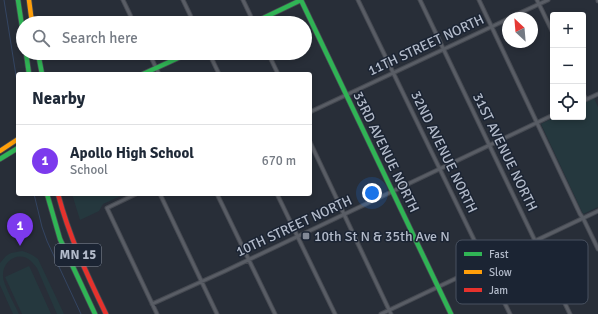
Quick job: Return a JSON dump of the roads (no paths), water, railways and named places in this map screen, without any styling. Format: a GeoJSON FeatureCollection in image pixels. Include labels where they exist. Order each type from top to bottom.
{"type":"FeatureCollection","features":[{"type":"Feature","properties":{"kind":"main road"},"geometry":{"type":"LineString","coordinates":[[18,0],[20,16]]}},
{"type":"Feature","properties":{"kind":"main road"},"geometry":{"type":"LineString","coordinates":[[29,0],[31,16]]}},
{"type":"Feature","properties":{"kind":"main road"},"geometry":{"type":"LineString","coordinates":[[268,16],[301,0]]}},
{"type":"Feature","properties":{"kind":"main road","name":"33RD AVENUE NORTH"},"geometry":{"type":"LineString","coordinates":[[301,0],[309,16]]}},
{"type":"Feature","properties":{"kind":"main road","name":"33RD AVENUE NORTH"},"geometry":{"type":"LineString","coordinates":[[312,23],[451,314]]}},
{"type":"Feature","properties":{"kind":"main road"},"geometry":{"type":"LineString","coordinates":[[27,60],[29,72]]}},
{"type":"Feature","properties":{"kind":"main road"},"geometry":{"type":"LineString","coordinates":[[38,60],[41,72]]}},
{"type":"Feature","properties":{"kind":"main road"},"geometry":{"type":"LineString","coordinates":[[147,72],[174,60]]}},
{"type":"Feature","properties":{"kind":"main road"},"geometry":{"type":"LineString","coordinates":[[0,151],[16,141]]}},
{"type":"Feature","properties":{"kind":"main road"},"geometry":{"type":"LineString","coordinates":[[0,159],[16,149]]}},
{"type":"Feature","properties":{"kind":"main road","name":"MN 15"},"geometry":{"type":"LineString","coordinates":[[48,196],[62,244],[95,314]]}},
{"type":"Feature","properties":{"kind":"main road","name":"MN 15"},"geometry":{"type":"LineString","coordinates":[[58,196],[63,214],[81,262],[106,314]]}},
{"type":"Feature","properties":{"kind":"street"},"geometry":{"type":"LineString","coordinates":[[123,0],[131,16]]}},
{"type":"Feature","properties":{"kind":"street"},"geometry":{"type":"LineString","coordinates":[[183,0],[191,16]]}},
{"type":"Feature","properties":{"kind":"street"},"geometry":{"type":"LineString","coordinates":[[243,0],[250,16]]}},
{"type":"Feature","properties":{"kind":"street","name":"32ND AVENUE NORTH"},"geometry":{"type":"LineString","coordinates":[[358,0],[474,240]]}},
{"type":"Feature","properties":{"kind":"street","name":"31ST AVENUE NORTH"},"geometry":{"type":"LineString","coordinates":[[420,0],[535,240]]}},
{"type":"Feature","properties":{"kind":"street"},"geometry":{"type":"LineString","coordinates":[[479,0],[598,249]]}},
{"type":"Feature","properties":{"kind":"street"},"geometry":{"type":"LineString","coordinates":[[537,0],[550,27]]}},
{"type":"Feature","properties":{"kind":"street","name":"11TH STREET NORTH"},"geometry":{"type":"LineString","coordinates":[[522,12],[548,0]]}},
{"type":"Feature","properties":{"kind":"street","name":"11TH STREET NORTH"},"geometry":{"type":"LineString","coordinates":[[312,111],[502,21]]}},
{"type":"Feature","properties":{"kind":"street"},"geometry":{"type":"LineString","coordinates":[[152,60],[158,72]]}},
{"type":"Feature","properties":{"kind":"street"},"geometry":{"type":"LineString","coordinates":[[212,60],[218,72]]}},
{"type":"Feature","properties":{"kind":"street"},"geometry":{"type":"LineString","coordinates":[[271,60],[277,72]]}},
{"type":"Feature","properties":{"kind":"street"},"geometry":{"type":"LineString","coordinates":[[586,99],[598,94]]}},
{"type":"Feature","properties":{"kind":"street","name":"10TH STREET NORTH"},"geometry":{"type":"LineString","coordinates":[[152,304],[550,116]]}},
{"type":"Feature","properties":{"kind":"street"},"geometry":{"type":"LineString","coordinates":[[312,146],[391,314]]}},
{"type":"Feature","properties":{"kind":"street"},"geometry":{"type":"LineString","coordinates":[[132,196],[107,208],[157,314]]}},
{"type":"Feature","properties":{"kind":"street"},"geometry":{"type":"LineString","coordinates":[[161,196],[217,314]]}},
{"type":"Feature","properties":{"kind":"street"},"geometry":{"type":"LineString","coordinates":[[218,196],[276,314]]}},
{"type":"Feature","properties":{"kind":"street"},"geometry":{"type":"LineString","coordinates":[[278,196],[335,314]]}},
{"type":"Feature","properties":{"kind":"street"},"geometry":{"type":"LineString","coordinates":[[537,240],[598,211]]}},
{"type":"Feature","properties":{"kind":"street"},"geometry":{"type":"LineString","coordinates":[[381,314],[456,278]]}},
{"type":"Feature","properties":{"kind":"street","name":"32ND AVENUE NORTH"},"geometry":{"type":"LineString","coordinates":[[505,304],[510,314]]}},
{"type":"Feature","properties":{"kind":"street","name":"31ST AVENUE NORTH"},"geometry":{"type":"LineString","coordinates":[[565,304],[570,314]]}},
{"type":"Feature","properties":{"kind":"waterway"},"geometry":{"type":"LineString","coordinates":[[4,0],[16,75]]}},
{"type":"Feature","properties":{"kind":"waterway"},"geometry":{"type":"LineString","coordinates":[[34,196],[47,241],[81,314]]}},
{"type":"Feature","properties":{"kind":"place","name":"10th St N & 35th Ave N"},"geometry":{"type":"Point","coordinates":[306,236]}},
{"type":"Feature","properties":{"kind":"place","name":"Apollo High School"},"geometry":{"type":"Point","coordinates":[20,246]}}]}
